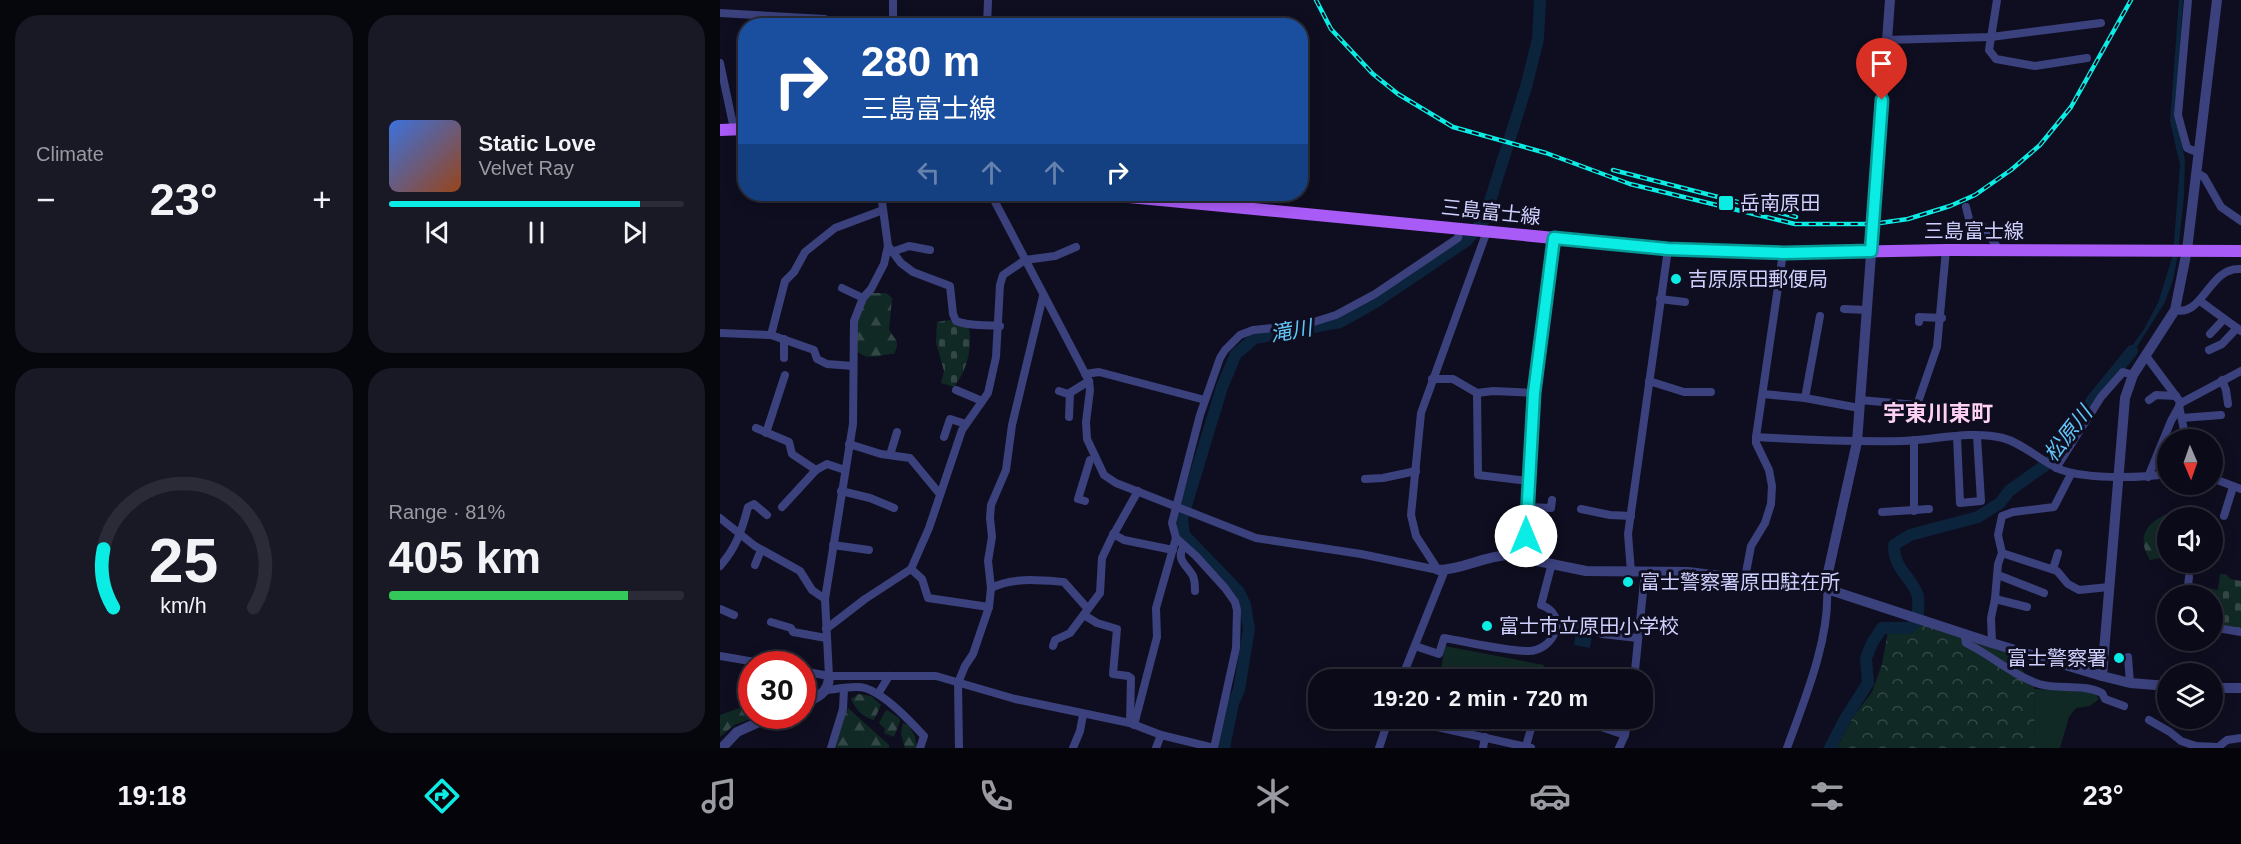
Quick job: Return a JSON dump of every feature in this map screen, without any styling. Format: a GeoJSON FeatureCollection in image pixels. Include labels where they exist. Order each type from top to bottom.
{"type":"FeatureCollection","features":[{"type":"Feature","properties":{"kind":"main road"},"geometry":{"type":"LineString","coordinates":[[720,130],[738,129]]}},
{"type":"Feature","properties":{"kind":"main road","name":"三島富士線"},"geometry":{"type":"LineString","coordinates":[[1204,201],[1668,249],[1784,253],[1946,250],[2241,251]]}},
{"type":"Feature","properties":{"kind":"street"},"geometry":{"type":"LineString","coordinates":[[893,0],[893,18]]}},
{"type":"Feature","properties":{"kind":"street"},"geometry":{"type":"LineString","coordinates":[[987,18],[988,0]]}},
{"type":"Feature","properties":{"kind":"street"},"geometry":{"type":"LineString","coordinates":[[1787,748],[1811,682],[1828,609],[1827,577],[1857,442],[1890,0]]}},
{"type":"Feature","properties":{"kind":"street"},"geometry":{"type":"LineString","coordinates":[[1997,0],[1989,50],[1996,59],[2035,66],[2087,58]]}},
{"type":"Feature","properties":{"kind":"street"},"geometry":{"type":"LineString","coordinates":[[2188,0],[2178,115],[2187,148],[2199,153]]}},
{"type":"Feature","properties":{"kind":"street"},"geometry":{"type":"LineString","coordinates":[[2102,676],[2125,398],[2133,375],[2175,310],[2179,250],[2197,173],[2217,0]]}},
{"type":"Feature","properties":{"kind":"street"},"geometry":{"type":"LineString","coordinates":[[720,13],[808,18]]}},
{"type":"Feature","properties":{"kind":"street"},"geometry":{"type":"LineString","coordinates":[[1886,40],[1991,37],[2101,23]]}},
{"type":"Feature","properties":{"kind":"street"},"geometry":{"type":"LineString","coordinates":[[720,63],[738,122]]}},
{"type":"Feature","properties":{"kind":"street"},"geometry":{"type":"LineString","coordinates":[[2197,173],[2204,177],[2221,207],[2241,221]]}},
{"type":"Feature","properties":{"kind":"street"},"geometry":{"type":"LineString","coordinates":[[882,201],[890,249],[901,263],[913,272],[950,286],[956,321],[967,326],[983,324],[999,326]]}},
{"type":"Feature","properties":{"kind":"street"},"geometry":{"type":"LineString","coordinates":[[995,201],[1087,378],[1090,390],[1086,422],[1087,439],[1095,460],[1104,475],[1138,491],[1256,538],[1361,554],[1442,570],[1495,556],[1508,555],[1586,571],[1688,572],[1827,589],[2102,676],[2130,683],[2157,685]]}},
{"type":"Feature","properties":{"kind":"street"},"geometry":{"type":"LineString","coordinates":[[1966,207],[1970,223],[1982,225],[2000,251]]}},
{"type":"Feature","properties":{"kind":"street"},"geometry":{"type":"LineString","coordinates":[[771,335],[785,281],[794,272],[806,252],[835,228],[883,210]]}},
{"type":"Feature","properties":{"kind":"street"},"geometry":{"type":"LineString","coordinates":[[1132,724],[1157,637],[1156,608],[1176,538],[1172,523],[1176,506],[1205,400],[1220,357],[1240,335],[1253,330],[1304,325],[1336,315],[1375,294],[1458,238],[1465,229]]}},
{"type":"Feature","properties":{"kind":"street"},"geometry":{"type":"LineString","coordinates":[[1442,570],[1416,536],[1411,515],[1421,413],[1485,231]]}},
{"type":"Feature","properties":{"kind":"street"},"geometry":{"type":"LineString","coordinates":[[1527,558],[1526,507],[1534,393],[1554,238]]}},
{"type":"Feature","properties":{"kind":"street"},"geometry":{"type":"LineString","coordinates":[[890,249],[909,246],[930,249]]}},
{"type":"Feature","properties":{"kind":"street"},"geometry":{"type":"LineString","coordinates":[[771,622],[790,628],[793,632],[826,634],[865,599],[911,568],[929,528],[962,430],[988,393],[999,326],[1000,285],[1003,275],[1025,260],[1055,256],[1076,248]]}},
{"type":"Feature","properties":{"kind":"street"},"geometry":{"type":"LineString","coordinates":[[826,690],[829,685],[829,676],[825,599],[853,424],[854,321],[863,298],[880,274],[890,249]]}},
{"type":"Feature","properties":{"kind":"street"},"geometry":{"type":"LineString","coordinates":[[1631,572],[1628,534],[1668,249]]}},
{"type":"Feature","properties":{"kind":"street"},"geometry":{"type":"LineString","coordinates":[[1762,394],[1859,404],[1917,405],[1938,347],[1946,250]]}},
{"type":"Feature","properties":{"kind":"street"},"geometry":{"type":"LineString","coordinates":[[1745,578],[1751,546],[1765,523],[1771,504],[1772,486],[1769,470],[1756,443],[1756,437],[1784,253]]}},
{"type":"Feature","properties":{"kind":"street"},"geometry":{"type":"LineString","coordinates":[[2175,310],[2184,310],[2200,301],[2213,280],[2229,269],[2241,268]]}},
{"type":"Feature","properties":{"kind":"street"},"geometry":{"type":"LineString","coordinates":[[842,288],[863,298]]}},
{"type":"Feature","properties":{"kind":"street"},"geometry":{"type":"LineString","coordinates":[[960,748],[958,683],[973,654],[989,608],[991,588],[988,561],[992,537],[990,518],[992,505],[1006,470],[1012,425],[1043,296]]}},
{"type":"Feature","properties":{"kind":"street"},"geometry":{"type":"LineString","coordinates":[[1660,299],[1685,302]]}},
{"type":"Feature","properties":{"kind":"street"},"geometry":{"type":"LineString","coordinates":[[2200,301],[2239,330],[2222,344],[2209,350]]}},
{"type":"Feature","properties":{"kind":"street"},"geometry":{"type":"LineString","coordinates":[[1844,309],[1867,310]]}},
{"type":"Feature","properties":{"kind":"street"},"geometry":{"type":"LineString","coordinates":[[1805,398],[1820,316]]}},
{"type":"Feature","properties":{"kind":"street"},"geometry":{"type":"LineString","coordinates":[[1919,322],[1919,317],[1942,318]]}},
{"type":"Feature","properties":{"kind":"street"},"geometry":{"type":"LineString","coordinates":[[2210,334],[2224,319]]}},
{"type":"Feature","properties":{"kind":"street"},"geometry":{"type":"LineString","coordinates":[[720,333],[771,335],[814,350],[817,359],[827,364],[853,366]]}},
{"type":"Feature","properties":{"kind":"street"},"geometry":{"type":"LineString","coordinates":[[784,339],[784,358]]}},
{"type":"Feature","properties":{"kind":"street"},"geometry":{"type":"LineString","coordinates":[[2146,356],[2179,402],[2185,429]]}},
{"type":"Feature","properties":{"kind":"street"},"geometry":{"type":"LineString","coordinates":[[2148,477],[2179,402],[2241,371]]}},
{"type":"Feature","properties":{"kind":"street"},"geometry":{"type":"LineString","coordinates":[[1069,417],[1070,393],[1087,378],[1099,372],[1205,400]]}},
{"type":"Feature","properties":{"kind":"street"},"geometry":{"type":"LineString","coordinates":[[2054,467],[2100,396],[2123,372],[2133,375]]}},
{"type":"Feature","properties":{"kind":"street"},"geometry":{"type":"LineString","coordinates":[[766,433],[785,375]]}},
{"type":"Feature","properties":{"kind":"street"},"geometry":{"type":"LineString","coordinates":[[1432,379],[1453,379],[1477,393],[1534,393]]}},
{"type":"Feature","properties":{"kind":"street"},"geometry":{"type":"LineString","coordinates":[[2222,380],[2228,404]]}},
{"type":"Feature","properties":{"kind":"street"},"geometry":{"type":"LineString","coordinates":[[1649,381],[1684,392],[1711,392]]}},
{"type":"Feature","properties":{"kind":"street"},"geometry":{"type":"LineString","coordinates":[[956,390],[982,401]]}},
{"type":"Feature","properties":{"kind":"street"},"geometry":{"type":"LineString","coordinates":[[1059,391],[1070,393]]}},
{"type":"Feature","properties":{"kind":"street"},"geometry":{"type":"LineString","coordinates":[[1477,393],[1478,475],[1528,481]]}},
{"type":"Feature","properties":{"kind":"street"},"geometry":{"type":"LineString","coordinates":[[2149,400],[2156,395],[2179,402]]}},
{"type":"Feature","properties":{"kind":"street"},"geometry":{"type":"LineString","coordinates":[[2182,418],[2221,415]]}},
{"type":"Feature","properties":{"kind":"street"},"geometry":{"type":"LineString","coordinates":[[944,437],[950,419],[966,424]]}},
{"type":"Feature","properties":{"kind":"street"},"geometry":{"type":"LineString","coordinates":[[756,428],[789,442],[792,454],[816,470]]}},
{"type":"Feature","properties":{"kind":"street"},"geometry":{"type":"LineString","coordinates":[[890,455],[897,432]]}},
{"type":"Feature","properties":{"kind":"street"},"geometry":{"type":"LineString","coordinates":[[1756,437],[1857,442],[1977,436],[2003,438],[2071,474],[2118,477],[2157,476]]}},
{"type":"Feature","properties":{"kind":"street"},"geometry":{"type":"LineString","coordinates":[[1957,437],[1960,503],[1981,501],[1977,436]]}},
{"type":"Feature","properties":{"kind":"street"},"geometry":{"type":"LineString","coordinates":[[1914,440],[1914,511]]}},
{"type":"Feature","properties":{"kind":"street"},"geometry":{"type":"LineString","coordinates":[[849,444],[910,458],[939,493]]}},
{"type":"Feature","properties":{"kind":"street"},"geometry":{"type":"LineString","coordinates":[[1084,501],[1078,499],[1090,460]]}},
{"type":"Feature","properties":{"kind":"street"},"geometry":{"type":"LineString","coordinates":[[782,507],[816,470],[827,464],[845,470]]}},
{"type":"Feature","properties":{"kind":"street"},"geometry":{"type":"LineString","coordinates":[[1365,479],[1383,478],[1416,471]]}},
{"type":"Feature","properties":{"kind":"street"},"geometry":{"type":"LineString","coordinates":[[1992,643],[1991,618],[1998,564],[2002,552],[1998,535],[2002,516],[2013,512],[2055,507],[2071,474]]}},
{"type":"Feature","properties":{"kind":"street"},"geometry":{"type":"LineString","coordinates":[[2223,481],[2237,488],[2224,516]]}},
{"type":"Feature","properties":{"kind":"street"},"geometry":{"type":"LineString","coordinates":[[841,491],[870,498],[894,508]]}},
{"type":"Feature","properties":{"kind":"street"},"geometry":{"type":"LineString","coordinates":[[1053,646],[1055,640],[1070,633],[1100,593],[1102,558],[1138,491]]}},
{"type":"Feature","properties":{"kind":"street"},"geometry":{"type":"LineString","coordinates":[[1526,507],[1551,508],[1552,500]]}},
{"type":"Feature","properties":{"kind":"street"},"geometry":{"type":"LineString","coordinates":[[720,566],[731,554],[741,533],[748,507],[754,504],[767,515]]}},
{"type":"Feature","properties":{"kind":"street"},"geometry":{"type":"LineString","coordinates":[[1581,509],[1610,515],[1631,516]]}},
{"type":"Feature","properties":{"kind":"street"},"geometry":{"type":"LineString","coordinates":[[1882,512],[1929,509]]}},
{"type":"Feature","properties":{"kind":"street"},"geometry":{"type":"LineString","coordinates":[[720,518],[761,550],[800,571],[812,590],[825,599]]}},
{"type":"Feature","properties":{"kind":"street"},"geometry":{"type":"LineString","coordinates":[[1113,534],[1124,540],[1173,550]]}},
{"type":"Feature","properties":{"kind":"street"},"geometry":{"type":"LineString","coordinates":[[816,674],[829,676],[936,676],[1083,715],[1132,724],[1161,735],[1214,748],[1236,648],[1238,610],[1225,588],[1176,538]]}},
{"type":"Feature","properties":{"kind":"street"},"geometry":{"type":"LineString","coordinates":[[833,545],[869,550]]}},
{"type":"Feature","properties":{"kind":"street"},"geometry":{"type":"LineString","coordinates":[[1184,546],[1181,551],[1181,562],[1194,578],[1196,591]]}},
{"type":"Feature","properties":{"kind":"street"},"geometry":{"type":"LineString","coordinates":[[755,565],[761,550]]}},
{"type":"Feature","properties":{"kind":"street"},"geometry":{"type":"LineString","coordinates":[[2002,552],[2053,569],[2068,584],[2079,590],[2109,587]]}},
{"type":"Feature","properties":{"kind":"street"},"geometry":{"type":"LineString","coordinates":[[2053,569],[2058,553]]}},
{"type":"Feature","properties":{"kind":"street"},"geometry":{"type":"LineString","coordinates":[[1415,646],[1439,654],[1444,638],[1526,651],[1533,651],[1546,644],[1553,638],[1556,626],[1556,616],[1551,608],[1541,605],[1552,563]]}},
{"type":"Feature","properties":{"kind":"street"},"geometry":{"type":"LineString","coordinates":[[911,568],[922,579],[928,598],[989,608]]}},
{"type":"Feature","properties":{"kind":"street"},"geometry":{"type":"LineString","coordinates":[[1406,669],[1442,570]]}},
{"type":"Feature","properties":{"kind":"street"},"geometry":{"type":"LineString","coordinates":[[1635,669],[1645,572]]}},
{"type":"Feature","properties":{"kind":"street"},"geometry":{"type":"LineString","coordinates":[[1998,575],[2044,593]]}},
{"type":"Feature","properties":{"kind":"street"},"geometry":{"type":"LineString","coordinates":[[2188,585],[2189,577]]}},
{"type":"Feature","properties":{"kind":"street"},"geometry":{"type":"LineString","coordinates":[[991,588],[1002,583],[1031,580],[1064,582],[1097,623],[1117,628],[1113,674],[1131,678],[1132,724]]}},
{"type":"Feature","properties":{"kind":"street"},"geometry":{"type":"LineString","coordinates":[[1995,599],[2027,607]]}},
{"type":"Feature","properties":{"kind":"street"},"geometry":{"type":"LineString","coordinates":[[720,609],[734,615]]}},
{"type":"Feature","properties":{"kind":"street"},"geometry":{"type":"LineString","coordinates":[[2223,629],[2241,633]]}},
{"type":"Feature","properties":{"kind":"street"},"geometry":{"type":"LineString","coordinates":[[1964,633],[1966,643],[1985,652],[2016,674],[2042,685],[2093,688],[2102,693],[2105,699],[2124,706]]}},
{"type":"Feature","properties":{"kind":"street"},"geometry":{"type":"LineString","coordinates":[[1602,634],[1638,638]]}},
{"type":"Feature","properties":{"kind":"street"},"geometry":{"type":"LineString","coordinates":[[720,656],[738,659]]}},
{"type":"Feature","properties":{"kind":"street"},"geometry":{"type":"LineString","coordinates":[[2128,657],[2130,683]]}},
{"type":"Feature","properties":{"kind":"street"},"geometry":{"type":"LineString","coordinates":[[878,694],[889,676]]}},
{"type":"Feature","properties":{"kind":"street"},"geometry":{"type":"LineString","coordinates":[[816,696],[826,690],[863,688],[878,694],[924,736],[920,748]]}},
{"type":"Feature","properties":{"kind":"street"},"geometry":{"type":"LineString","coordinates":[[2223,688],[2241,688]]}},
{"type":"Feature","properties":{"kind":"street"},"geometry":{"type":"LineString","coordinates":[[831,748],[843,709],[844,689]]}},
{"type":"Feature","properties":{"kind":"street"},"geometry":{"type":"LineString","coordinates":[[1073,748],[1083,715]]}},
{"type":"Feature","properties":{"kind":"street"},"geometry":{"type":"LineString","coordinates":[[2149,720],[2181,741],[2196,746],[2217,747],[2227,740],[2241,738]]}},
{"type":"Feature","properties":{"kind":"street"},"geometry":{"type":"LineString","coordinates":[[722,748],[737,732],[744,729]]}},
{"type":"Feature","properties":{"kind":"street"},"geometry":{"type":"LineString","coordinates":[[1379,748],[1385,729]]}},
{"type":"Feature","properties":{"kind":"street"},"geometry":{"type":"LineString","coordinates":[[1448,729],[1529,747],[1532,729]]}},
{"type":"Feature","properties":{"kind":"street"},"geometry":{"type":"LineString","coordinates":[[1607,729],[1625,735]]}},
{"type":"Feature","properties":{"kind":"street"},"geometry":{"type":"LineString","coordinates":[[1619,748],[1626,729]]}},
{"type":"Feature","properties":{"kind":"street"},"geometry":{"type":"LineString","coordinates":[[1156,748],[1161,735]]}},
{"type":"Feature","properties":{"kind":"street"},"geometry":{"type":"LineString","coordinates":[[1483,748],[1485,737]]}},
{"type":"Feature","properties":{"kind":"green space"},"geometry":{"type":"Polygon","coordinates":[[[872,293],[886,293],[892,298],[889,330],[897,343],[894,354],[871,357],[858,352],[858,321],[863,306],[872,293]]]}},
{"type":"Feature","properties":{"kind":"green space"},"geometry":{"type":"Polygon","coordinates":[[[950,320],[969,329],[970,336],[968,360],[954,387],[941,383],[944,371],[936,343],[937,322],[950,320]]]}},
{"type":"Feature","properties":{"kind":"green space"},"geometry":{"type":"Polygon","coordinates":[[[2157,519],[2157,559],[2150,560],[2144,537],[2146,530],[2157,519]]]}},
{"type":"Feature","properties":{"kind":"green space"},"geometry":{"type":"Polygon","coordinates":[[[2220,574],[2241,581],[2241,631],[2223,628],[2223,585],[2219,585],[2220,574]]]}},
{"type":"Feature","properties":{"kind":"green space"},"geometry":{"type":"Polygon","coordinates":[[[1917,620],[2005,649],[2034,685],[2035,748],[1837,748],[1853,717],[1872,692],[1882,664],[1888,632],[1917,620]]]}},
{"type":"Feature","properties":{"kind":"green space"},"geometry":{"type":"Polygon","coordinates":[[[1445,646],[1544,665],[1543,669],[1441,669],[1445,646]]]}},
{"type":"Feature","properties":{"kind":"green space"},"geometry":{"type":"Polygon","coordinates":[[[2034,689],[2093,691],[2099,699],[2090,706],[2076,708],[2069,717],[2060,748],[2035,748],[2034,689]]]}},
{"type":"Feature","properties":{"kind":"green space"},"geometry":{"type":"Polygon","coordinates":[[[858,694],[871,696],[881,705],[874,720],[863,715],[855,706],[851,699],[858,694]]]}},
{"type":"Feature","properties":{"kind":"green space"},"geometry":{"type":"Polygon","coordinates":[[[848,708],[889,745],[889,748],[836,748],[841,723],[848,708]]]}},
{"type":"Feature","properties":{"kind":"green space"},"geometry":{"type":"Polygon","coordinates":[[[738,709],[738,724],[720,737],[720,715],[738,709]]]}},
{"type":"Feature","properties":{"kind":"green space"},"geometry":{"type":"Polygon","coordinates":[[[887,710],[900,721],[894,737],[884,733],[885,729],[879,723],[887,710]]]}},
{"type":"Feature","properties":{"kind":"green space"},"geometry":{"type":"Polygon","coordinates":[[[903,723],[908,725],[915,736],[917,748],[905,748],[901,734],[903,723]]]}},
{"type":"Feature","properties":{"kind":"water"},"geometry":{"type":"Polygon","coordinates":[[[2179,0],[2183,0],[2176,115],[2185,160],[2178,254],[2173,280],[2165,302],[2125,366],[2120,363],[2144,329],[2158,303],[2173,255],[2180,165],[2170,121],[2179,0]]]}},
{"type":"Feature","properties":{"kind":"water"},"geometry":{"type":"Polygon","coordinates":[[[1578,619],[1594,622],[1590,648],[1574,645],[1578,619]]]}},
{"type":"Feature","properties":{"kind":"waterway","name":"滝川"},"geometry":{"type":"LineString","coordinates":[[1224,748],[1233,703],[1239,690],[1249,629],[1245,605],[1239,592],[1184,535],[1182,519],[1222,387],[1236,354],[1255,338],[1340,322],[1374,303],[1466,241],[1484,220],[1526,87],[1538,39],[1540,0]]}},
{"type":"Feature","properties":{"kind":"waterway","name":"松原川"},"geometry":{"type":"LineString","coordinates":[[1830,748],[1868,683],[1866,658],[1882,628],[1910,628],[1917,620],[1917,594],[1896,559],[1894,545],[1910,535],[1978,517],[2000,503],[2009,491],[2051,461],[2093,399],[2132,351]]}},
{"type":"Feature","properties":{"kind":"railway"},"geometry":{"type":"LineString","coordinates":[[1316,0],[1331,29],[1373,74],[1398,94],[1453,127],[1546,153],[1630,184],[1795,224],[1873,224],[1908,219],[1950,206],[1975,195],[2011,170],[2040,145],[2071,107],[2131,0]]}},
{"type":"Feature","properties":{"kind":"railway"},"geometry":{"type":"LineString","coordinates":[[1613,170],[1796,217]]}},
{"type":"Feature","properties":{"kind":"place","name":"岳南原田"},"geometry":{"type":"Point","coordinates":[1726,203]}},
{"type":"Feature","properties":{"kind":"place","name":"吉原原田郵便局"},"geometry":{"type":"Point","coordinates":[1676,279]}},
{"type":"Feature","properties":{"kind":"place","name":"富士警察署原田駐在所"},"geometry":{"type":"Point","coordinates":[1628,582]}},
{"type":"Feature","properties":{"kind":"place","name":"富士市立原田小学校"},"geometry":{"type":"Point","coordinates":[1487,626]}},
{"type":"Feature","properties":{"kind":"place","name":"富士警察署"},"geometry":{"type":"Point","coordinates":[2119,658]}},
{"type":"Feature","properties":{"kind":"district","name":"宇東川東町"},"geometry":{"type":"Point","coordinates":[1938,413]}},
{"type":"Feature","properties":{"kind":"route"},"geometry":{"type":"LineString","coordinates":[[1526,536],[1534,393],[1554,238],[1668,249],[1784,253],[1871,251],[1882,100]]}}]}
